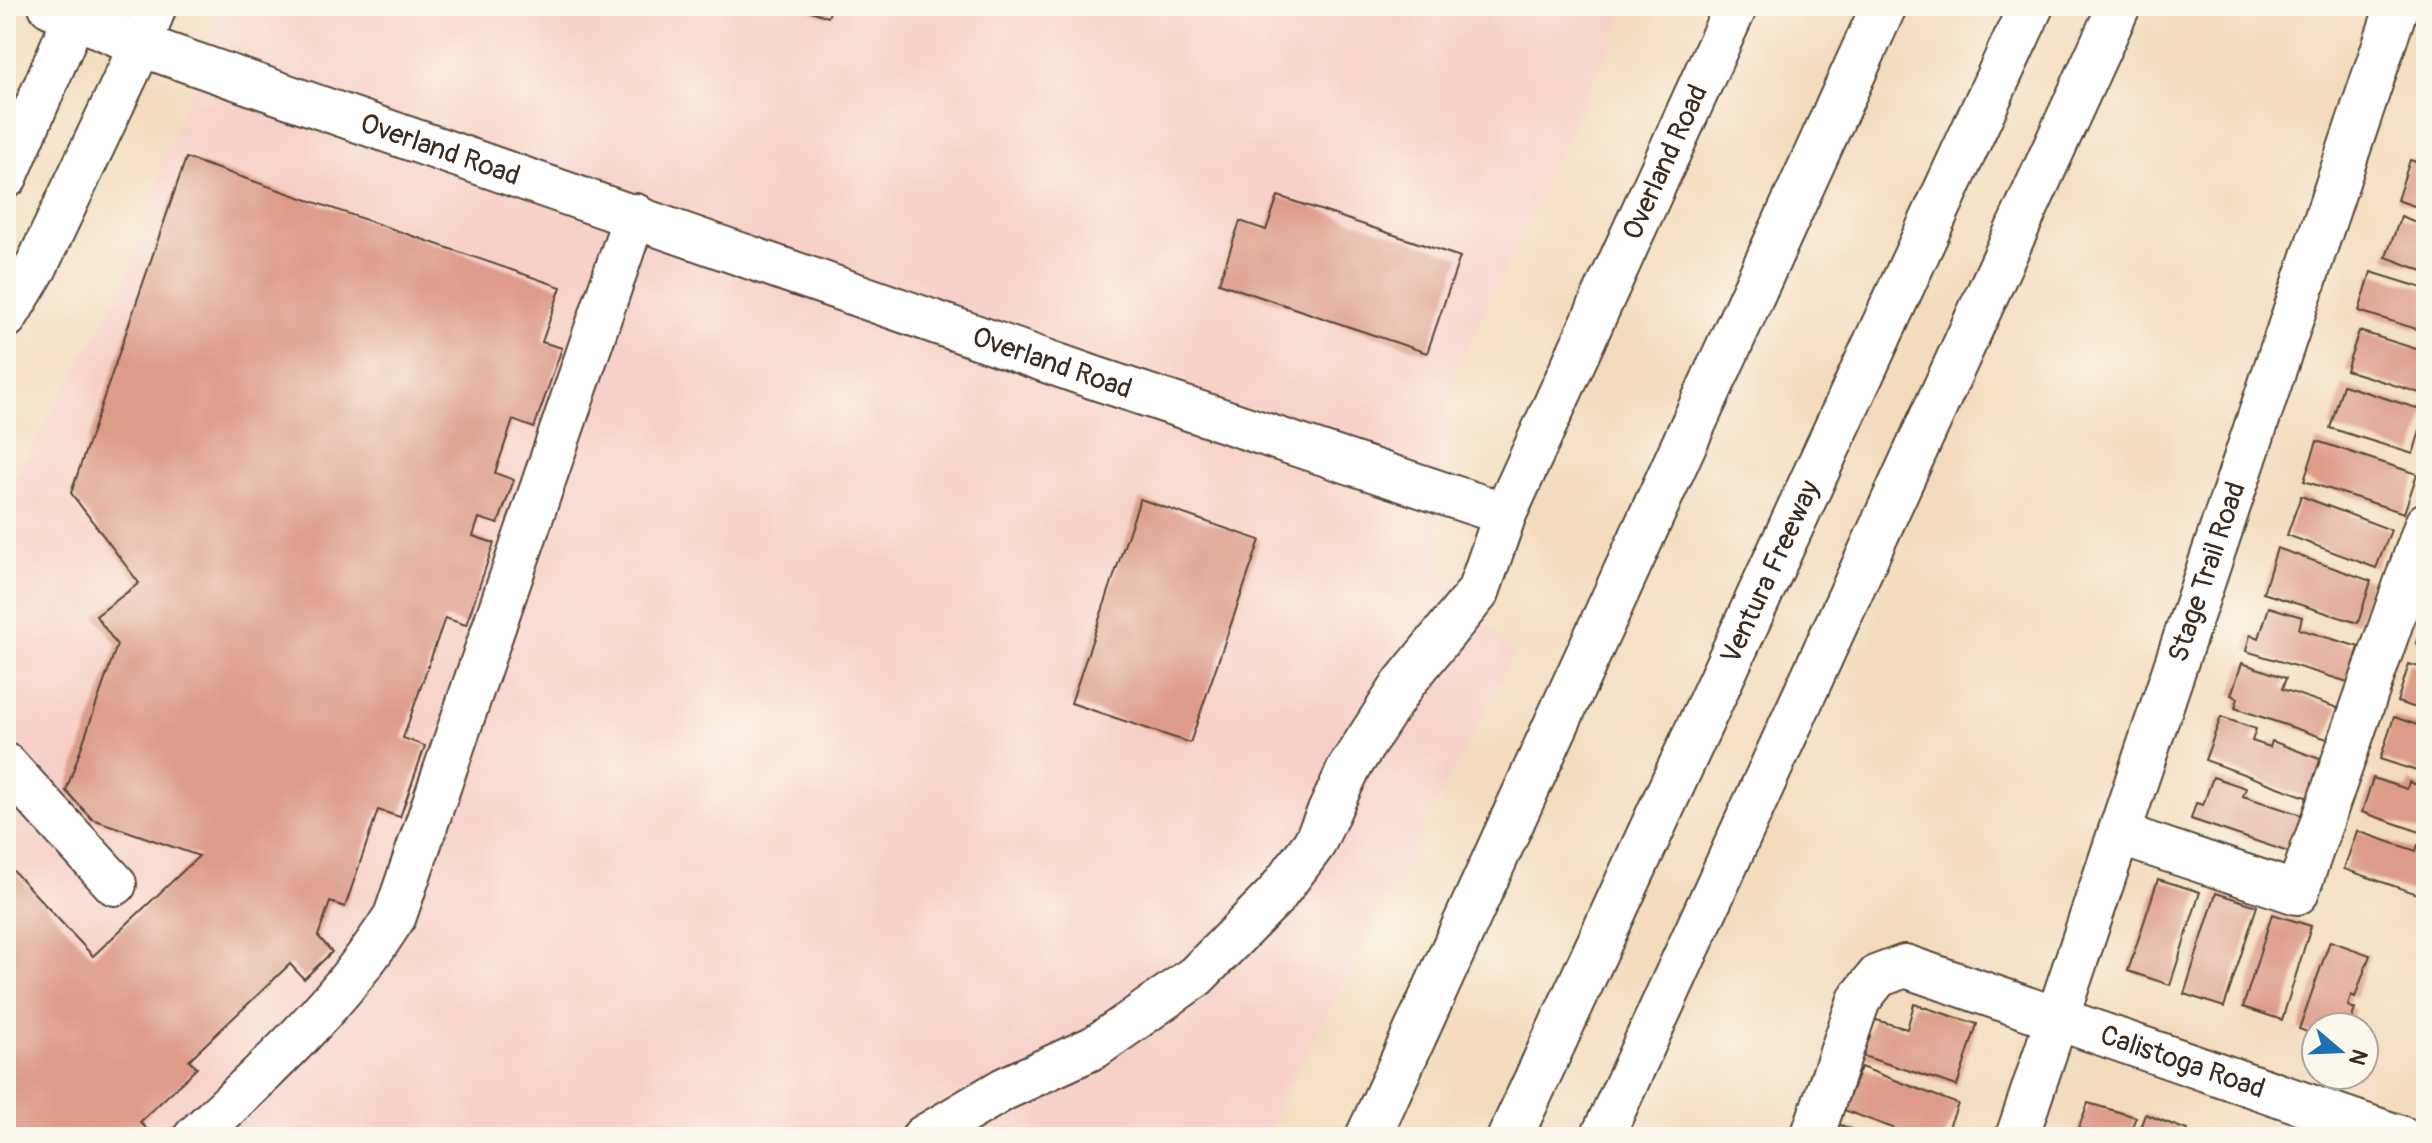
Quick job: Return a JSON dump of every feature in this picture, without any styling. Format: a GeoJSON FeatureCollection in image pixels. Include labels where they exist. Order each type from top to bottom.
{"type":"FeatureCollection","features":[{"type":"Feature","properties":{"kind":"highway"},"geometry":{"type":"LineString","coordinates":[[1368,1137],[1884,6]]}},
{"type":"Feature","properties":{"kind":"highway","name":"Ventura Freeway"},"geometry":{"type":"LineString","coordinates":[[1510,1137],[2031,6]]}},
{"type":"Feature","properties":{"kind":"street"},"geometry":{"type":"LineString","coordinates":[[6,317],[36,267],[141,45],[155,6]]}},
{"type":"Feature","properties":{"kind":"street","name":"Overland Road"},"geometry":{"type":"LineString","coordinates":[[68,9],[141,45],[1095,378],[1505,514],[1736,6]]}},
{"type":"Feature","properties":{"kind":"street"},"geometry":{"type":"LineString","coordinates":[[1602,1137],[2119,6]]}},
{"type":"Feature","properties":{"kind":"street","name":"Stage Trail Road"},"geometry":{"type":"LineString","coordinates":[[2017,1137],[2397,6]]}},
{"type":"Feature","properties":{"kind":"street"},"geometry":{"type":"LineString","coordinates":[[6,177],[68,9]]}},
{"type":"Feature","properties":{"kind":"street"},"geometry":{"type":"LineString","coordinates":[[195,1137],[303,1035],[374,949],[395,916],[635,215]]}},
{"type":"Feature","properties":{"kind":"street"},"geometry":{"type":"LineString","coordinates":[[923,1137],[1004,1089],[1095,1047],[1196,976],[1276,895],[1314,844],[1349,768],[1404,683],[1478,592],[1505,514]]}},
{"type":"Feature","properties":{"kind":"street"},"geometry":{"type":"LineString","coordinates":[[2119,834],[2297,893],[2426,524]]}},
{"type":"Feature","properties":{"kind":"street"},"geometry":{"type":"LineString","coordinates":[[6,765],[115,884]]}},
{"type":"Feature","properties":{"kind":"street","name":"Calistoga Road"},"geometry":{"type":"LineString","coordinates":[[1812,1137],[1859,1000],[1878,976],[1905,966],[2400,1137]]}},
{"type":"Feature","properties":{"kind":"shaded area"},"geometry":{"type":"Polygon","coordinates":[[[227,6],[1629,6],[1447,389],[1434,566],[1514,654],[1263,1137],[6,1137],[6,487],[18,473],[123,287],[172,136],[227,6]]]}},
{"type":"Feature","properties":{"kind":"building"},"geometry":{"type":"Polygon","coordinates":[[[797,6],[832,6],[828,17],[797,6]]]}},
{"type":"Feature","properties":{"kind":"building"},"geometry":{"type":"Polygon","coordinates":[[[186,158],[561,287],[542,342],[562,348],[534,428],[513,420],[495,473],[514,480],[498,524],[479,518],[473,536],[494,543],[466,625],[445,618],[403,738],[425,746],[400,817],[378,810],[345,907],[330,902],[318,936],[332,952],[304,979],[290,964],[189,1060],[197,1068],[140,1122],[154,1137],[6,1137],[6,863],[93,956],[199,856],[92,819],[66,791],[117,645],[96,616],[139,583],[71,493],[186,158]]]}},
{"type":"Feature","properties":{"kind":"building"},"geometry":{"type":"Polygon","coordinates":[[[2410,160],[2426,165],[2426,210],[2397,200],[2410,160]]]}},
{"type":"Feature","properties":{"kind":"building"},"geometry":{"type":"Polygon","coordinates":[[[1278,196],[1460,257],[1427,353],[1219,283],[1240,221],[1266,230],[1278,196]]]}},
{"type":"Feature","properties":{"kind":"building"},"geometry":{"type":"Polygon","coordinates":[[[2401,216],[2426,226],[2426,272],[2386,257],[2401,216]]]}},
{"type":"Feature","properties":{"kind":"building"},"geometry":{"type":"Polygon","coordinates":[[[2371,272],[2426,289],[2426,332],[2359,311],[2371,272]]]}},
{"type":"Feature","properties":{"kind":"building"},"geometry":{"type":"Polygon","coordinates":[[[2359,331],[2426,352],[2426,395],[2346,370],[2359,331]]]}},
{"type":"Feature","properties":{"kind":"building"},"geometry":{"type":"Polygon","coordinates":[[[2343,385],[2426,411],[2413,454],[2330,428],[2343,385]]]}},
{"type":"Feature","properties":{"kind":"building"},"geometry":{"type":"Polygon","coordinates":[[[2317,441],[2417,474],[2404,513],[2304,481],[2317,441]]]}},
{"type":"Feature","properties":{"kind":"building"},"geometry":{"type":"Polygon","coordinates":[[[2301,496],[2391,530],[2376,568],[2287,535],[2301,496]]]}},
{"type":"Feature","properties":{"kind":"building"},"geometry":{"type":"Polygon","coordinates":[[[1140,499],[1260,540],[1190,743],[1071,703],[1140,499]]]}},
{"type":"Feature","properties":{"kind":"building"},"geometry":{"type":"Polygon","coordinates":[[[2277,548],[2371,581],[2358,623],[2263,593],[2277,548]]]}},
{"type":"Feature","properties":{"kind":"building"},"geometry":{"type":"Polygon","coordinates":[[[2269,607],[2302,617],[2299,629],[2359,647],[2348,682],[2246,651],[2250,635],[2259,638],[2269,607]]]}},
{"type":"Feature","properties":{"kind":"building"},"geometry":{"type":"Polygon","coordinates":[[[2426,614],[2426,647],[2416,643],[2426,614]]]}},
{"type":"Feature","properties":{"kind":"building"},"geometry":{"type":"Polygon","coordinates":[[[2242,663],[2286,678],[2282,689],[2338,708],[2327,739],[2235,708],[2238,698],[2231,695],[2242,663]]]}},
{"type":"Feature","properties":{"kind":"building"},"geometry":{"type":"Polygon","coordinates":[[[2409,664],[2426,669],[2426,711],[2397,702],[2409,664]]]}},
{"type":"Feature","properties":{"kind":"building"},"geometry":{"type":"Polygon","coordinates":[[[2221,717],[2256,729],[2252,741],[2270,747],[2272,741],[2325,761],[2311,799],[2205,760],[2221,717]]]}},
{"type":"Feature","properties":{"kind":"building"},"geometry":{"type":"Polygon","coordinates":[[[2394,717],[2426,728],[2426,774],[2380,759],[2394,717]]]}},
{"type":"Feature","properties":{"kind":"building"},"geometry":{"type":"Polygon","coordinates":[[[2213,777],[2246,788],[2243,796],[2307,817],[2294,854],[2191,819],[2196,803],[2203,805],[2213,777]]]}},
{"type":"Feature","properties":{"kind":"building"},"geometry":{"type":"Polygon","coordinates":[[[2373,778],[2407,789],[2409,782],[2426,788],[2426,834],[2362,812],[2373,778]]]}},
{"type":"Feature","properties":{"kind":"building"},"geometry":{"type":"Polygon","coordinates":[[[2357,831],[2416,851],[2418,845],[2426,848],[2426,897],[2344,869],[2357,831]]]}},
{"type":"Feature","properties":{"kind":"building"},"geometry":{"type":"Polygon","coordinates":[[[2158,879],[2200,892],[2170,985],[2128,971],[2158,879]]]}},
{"type":"Feature","properties":{"kind":"building"},"geometry":{"type":"Polygon","coordinates":[[[2216,893],[2257,906],[2224,1007],[2184,994],[2216,893]]]}},
{"type":"Feature","properties":{"kind":"building"},"geometry":{"type":"Polygon","coordinates":[[[2272,914],[2311,926],[2282,1020],[2243,1007],[2272,914]]]}},
{"type":"Feature","properties":{"kind":"building"},"geometry":{"type":"Polygon","coordinates":[[[2330,941],[2370,955],[2355,997],[2351,995],[2348,1006],[2354,1011],[2305,1011],[2330,941]]]}},
{"type":"Feature","properties":{"kind":"building"},"geometry":{"type":"Polygon","coordinates":[[[1914,1004],[1977,1024],[1957,1086],[1860,1055],[1873,1019],[1907,1029],[1914,1004]]]}},
{"type":"Feature","properties":{"kind":"building"},"geometry":{"type":"Polygon","coordinates":[[[1861,1067],[1958,1104],[1945,1137],[1917,1137],[1844,1110],[1861,1067]]]}},
{"type":"Feature","properties":{"kind":"building"},"geometry":{"type":"Polygon","coordinates":[[[2088,1103],[2136,1117],[2128,1137],[2075,1137],[2088,1103]]]}},
{"type":"Feature","properties":{"kind":"building"},"geometry":{"type":"Polygon","coordinates":[[[2145,1114],[2187,1130],[2185,1137],[2137,1137],[2145,1114]]]}},
{"type":"Feature","properties":{"kind":"building"},"geometry":{"type":"Polygon","coordinates":[[[1838,1124],[1871,1137],[1833,1137],[1838,1124]]]}}]}
